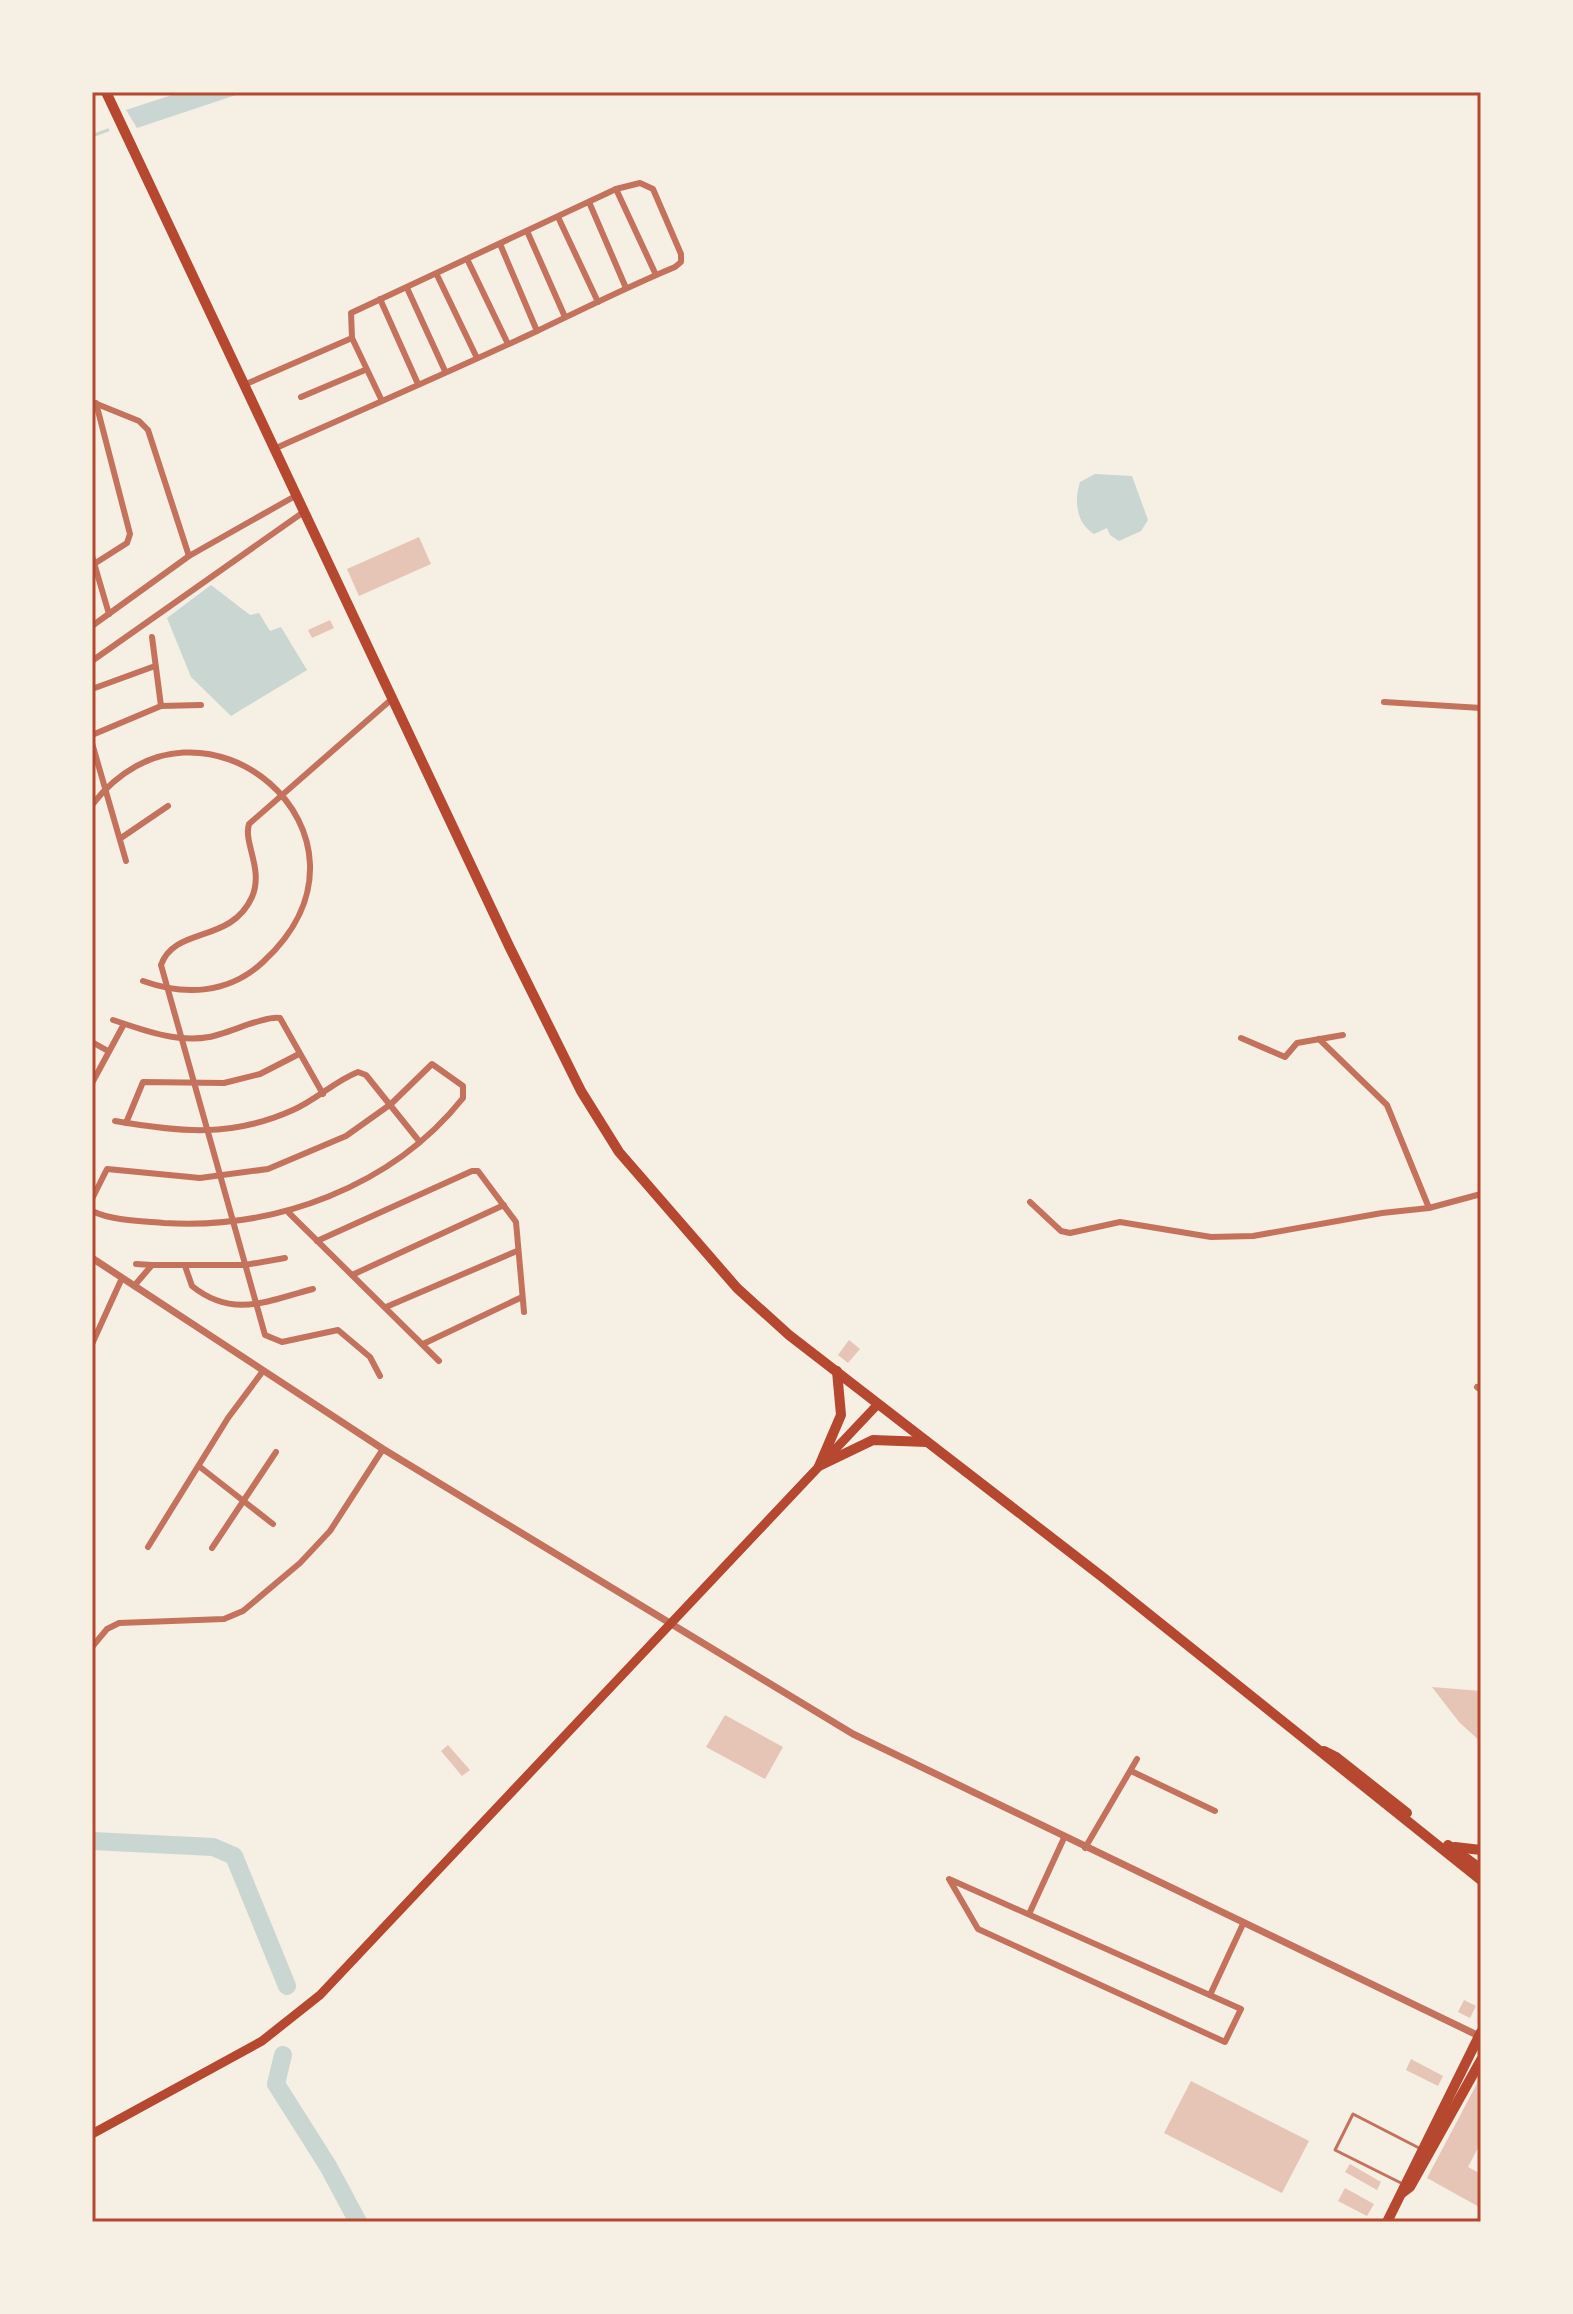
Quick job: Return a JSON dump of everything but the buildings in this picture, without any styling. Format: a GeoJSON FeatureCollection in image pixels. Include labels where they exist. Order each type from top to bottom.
{"type":"FeatureCollection","features":[{"type":"Feature","properties":{"kind":"highway"},"geometry":{"type":"LineString","coordinates":[[106,92],[574,1077],[619,1152],[737,1288],[878,1404],[1322,1751],[1332,1763],[1481,1880]]}},
{"type":"Feature","properties":{"kind":"highway"},"geometry":{"type":"LineString","coordinates":[[819,1466],[841,1415],[837,1371]]}},
{"type":"Feature","properties":{"kind":"highway"},"geometry":{"type":"LineString","coordinates":[[819,1466],[873,1440],[929,1442]]}},
{"type":"Feature","properties":{"kind":"highway"},"geometry":{"type":"LineString","coordinates":[[1322,1751],[1336,1757],[1481,1869]]}},
{"type":"Feature","properties":{"kind":"highway"},"geometry":{"type":"LineString","coordinates":[[1450,1846],[1481,1850]]}},
{"type":"Feature","properties":{"kind":"highway"},"geometry":{"type":"LineString","coordinates":[[1387,2222],[1480,2034]]}},
{"type":"Feature","properties":{"kind":"highway"},"geometry":{"type":"LineString","coordinates":[[1402,2190],[1410,2187],[1481,2060]]}},
{"type":"Feature","properties":{"kind":"main road"},"geometry":{"type":"LineString","coordinates":[[92,2134],[262,2041],[304,2009],[878,1404]]}},
{"type":"Feature","properties":{"kind":"street"},"geometry":{"type":"LineString","coordinates":[[276,448],[382,401],[445,371],[537,331],[675,267],[682,258],[653,189],[640,183],[616,189],[468,261],[351,313],[352,338],[382,401]]}},
{"type":"Feature","properties":{"kind":"street"},"geometry":{"type":"LineString","coordinates":[[616,189],[656,275]]}},
{"type":"Feature","properties":{"kind":"street"},"geometry":{"type":"LineString","coordinates":[[589,202],[626,288]]}},
{"type":"Feature","properties":{"kind":"street"},"geometry":{"type":"LineString","coordinates":[[558,217],[598,302]]}},
{"type":"Feature","properties":{"kind":"street"},"geometry":{"type":"LineString","coordinates":[[527,231],[565,317]]}},
{"type":"Feature","properties":{"kind":"street"},"geometry":{"type":"LineString","coordinates":[[500,244],[537,331]]}},
{"type":"Feature","properties":{"kind":"street"},"geometry":{"type":"LineString","coordinates":[[468,261],[508,344]]}},
{"type":"Feature","properties":{"kind":"street"},"geometry":{"type":"LineString","coordinates":[[437,275],[477,358]]}},
{"type":"Feature","properties":{"kind":"street"},"geometry":{"type":"LineString","coordinates":[[407,288],[445,371]]}},
{"type":"Feature","properties":{"kind":"street"},"geometry":{"type":"LineString","coordinates":[[380,299],[418,384]]}},
{"type":"Feature","properties":{"kind":"street"},"geometry":{"type":"LineString","coordinates":[[246,384],[352,338]]}},
{"type":"Feature","properties":{"kind":"street"},"geometry":{"type":"LineString","coordinates":[[301,397],[365,370]]}},
{"type":"Feature","properties":{"kind":"street"},"geometry":{"type":"LineString","coordinates":[[94,402],[139,421],[148,430],[189,556]]}},
{"type":"Feature","properties":{"kind":"street"},"geometry":{"type":"LineString","coordinates":[[94,402],[130,534],[127,543],[93,560],[109,614]]}},
{"type":"Feature","properties":{"kind":"street"},"geometry":{"type":"LineString","coordinates":[[92,626],[189,556],[298,495]]}},
{"type":"Feature","properties":{"kind":"street"},"geometry":{"type":"LineString","coordinates":[[92,661],[305,511]]}},
{"type":"Feature","properties":{"kind":"street"},"geometry":{"type":"LineString","coordinates":[[152,637],[161,706]]}},
{"type":"Feature","properties":{"kind":"street"},"geometry":{"type":"LineString","coordinates":[[92,689],[155,666]]}},
{"type":"Feature","properties":{"kind":"street"},"geometry":{"type":"LineString","coordinates":[[380,1376],[370,1357],[338,1330],[282,1342],[265,1335],[166,989],[162,959],[180,941],[228,925],[247,904],[255,887],[256,868],[247,826],[393,698]]}},
{"type":"Feature","properties":{"kind":"street"},"geometry":{"type":"LineString","coordinates":[[1384,702],[1481,708]]}},
{"type":"Feature","properties":{"kind":"street"},"geometry":{"type":"LineString","coordinates":[[92,735],[161,706],[201,705]]}},
{"type":"Feature","properties":{"kind":"street"},"geometry":{"type":"LineString","coordinates":[[92,746],[126,861]]}},
{"type":"Feature","properties":{"kind":"street"},"geometry":{"type":"LineString","coordinates":[[92,805],[106,787],[149,760],[192,752],[240,763],[282,793],[305,839],[311,867],[309,890],[290,933],[258,967],[233,982],[202,990],[166,989],[143,981]]}},
{"type":"Feature","properties":{"kind":"street"},"geometry":{"type":"LineString","coordinates":[[121,838],[168,806]]}},
{"type":"Feature","properties":{"kind":"street"},"geometry":{"type":"LineString","coordinates":[[113,1020],[181,1039],[229,1033],[274,1017],[280,1018],[323,1094]]}},
{"type":"Feature","properties":{"kind":"street"},"geometry":{"type":"LineString","coordinates":[[92,1083],[124,1024]]}},
{"type":"Feature","properties":{"kind":"street"},"geometry":{"type":"LineString","coordinates":[[1241,1038],[1285,1057],[1297,1043],[1343,1035]]}},
{"type":"Feature","properties":{"kind":"street"},"geometry":{"type":"LineString","coordinates":[[1319,1039],[1387,1105],[1429,1208]]}},
{"type":"Feature","properties":{"kind":"street"},"geometry":{"type":"LineString","coordinates":[[92,1042],[108,1051]]}},
{"type":"Feature","properties":{"kind":"street"},"geometry":{"type":"LineString","coordinates":[[126,1123],[143,1082],[193,1084],[241,1079],[299,1054]]}},
{"type":"Feature","properties":{"kind":"street"},"geometry":{"type":"LineString","coordinates":[[92,1199],[104,1172],[112,1168],[221,1178],[268,1169],[321,1149],[391,1104],[432,1064],[459,1081],[463,1098],[419,1141],[364,1179],[289,1213],[232,1223],[139,1221],[92,1211]]}},
{"type":"Feature","properties":{"kind":"street"},"geometry":{"type":"LineString","coordinates":[[115,1121],[169,1131],[207,1133],[291,1111],[358,1072],[366,1075],[419,1141]]}},
{"type":"Feature","properties":{"kind":"street"},"geometry":{"type":"LineString","coordinates":[[317,1241],[472,1171],[483,1174],[516,1222],[520,1298],[524,1312]]}},
{"type":"Feature","properties":{"kind":"street"},"geometry":{"type":"LineString","coordinates":[[1030,1202],[1061,1231],[1070,1233],[1120,1222],[1211,1237],[1253,1236],[1429,1208],[1481,1194]]}},
{"type":"Feature","properties":{"kind":"street"},"geometry":{"type":"LineString","coordinates":[[352,1275],[504,1205]]}},
{"type":"Feature","properties":{"kind":"street"},"geometry":{"type":"LineString","coordinates":[[289,1213],[439,1361]]}},
{"type":"Feature","properties":{"kind":"street"},"geometry":{"type":"LineString","coordinates":[[386,1307],[517,1251]]}},
{"type":"Feature","properties":{"kind":"street"},"geometry":{"type":"LineString","coordinates":[[92,1258],[383,1449],[853,1734],[1243,1924],[1480,2034]]}},
{"type":"Feature","properties":{"kind":"street"},"geometry":{"type":"LineString","coordinates":[[136,1264],[245,1265],[285,1258]]}},
{"type":"Feature","properties":{"kind":"street"},"geometry":{"type":"LineString","coordinates":[[134,1286],[152,1265]]}},
{"type":"Feature","properties":{"kind":"street"},"geometry":{"type":"LineString","coordinates":[[185,1266],[188,1280],[198,1291],[225,1305],[256,1304],[313,1289]]}},
{"type":"Feature","properties":{"kind":"street"},"geometry":{"type":"LineString","coordinates":[[92,1344],[122,1278]]}},
{"type":"Feature","properties":{"kind":"street"},"geometry":{"type":"LineString","coordinates":[[423,1344],[520,1298]]}},
{"type":"Feature","properties":{"kind":"street"},"geometry":{"type":"LineString","coordinates":[[148,1547],[228,1418],[263,1371]]}},
{"type":"Feature","properties":{"kind":"street"},"geometry":{"type":"LineString","coordinates":[[92,1647],[107,1629],[119,1623],[224,1619],[243,1611],[308,1556],[330,1531],[383,1449]]}},
{"type":"Feature","properties":{"kind":"street"},"geometry":{"type":"LineString","coordinates":[[212,1548],[276,1452]]}},
{"type":"Feature","properties":{"kind":"street"},"geometry":{"type":"LineString","coordinates":[[200,1467],[273,1524]]}},
{"type":"Feature","properties":{"kind":"street"},"geometry":{"type":"LineString","coordinates":[[1085,1848],[1137,1759]]}},
{"type":"Feature","properties":{"kind":"street"},"geometry":{"type":"LineString","coordinates":[[1131,1771],[1215,1811]]}},
{"type":"Feature","properties":{"kind":"street"},"geometry":{"type":"LineString","coordinates":[[1029,1914],[1064,1838]]}},
{"type":"Feature","properties":{"kind":"street"},"geometry":{"type":"LineString","coordinates":[[949,1879],[1029,1914],[1241,2009],[1225,2042],[978,1929],[949,1879]]}},
{"type":"Feature","properties":{"kind":"street"},"geometry":{"type":"LineString","coordinates":[[1210,1995],[1243,1924]]}},
{"type":"Feature","properties":{"kind":"lane"},"geometry":{"type":"LineString","coordinates":[[1402,2190],[1335,2150],[1353,2114],[1421,2149]]}},
{"type":"Feature","properties":{"kind":"shaded area"},"geometry":{"type":"Polygon","coordinates":[[[181,92],[245,92],[137,128],[126,110],[181,92]]]}},
{"type":"Feature","properties":{"kind":"shaded area"},"geometry":{"type":"Polygon","coordinates":[[[1095,474],[1132,476],[1148,520],[1141,531],[1119,541],[1110,535],[1107,528],[1094,534],[1083,524],[1077,504],[1078,489],[1080,482],[1095,474]]]}},
{"type":"Feature","properties":{"kind":"shaded area"},"geometry":{"type":"Polygon","coordinates":[[[211,585],[250,615],[259,613],[270,631],[281,627],[307,670],[231,716],[191,677],[167,618],[211,585]]]}},
{"type":"Feature","properties":{"kind":"waterway"},"geometry":{"type":"LineString","coordinates":[[92,136],[108,130]]}},
{"type":"Feature","properties":{"kind":"waterway"},"geometry":{"type":"LineString","coordinates":[[92,1841],[213,1847],[234,1856],[287,1986]]}},
{"type":"Feature","properties":{"kind":"waterway"},"geometry":{"type":"LineString","coordinates":[[283,2055],[276,2084],[328,2166],[358,2222]]}}]}
